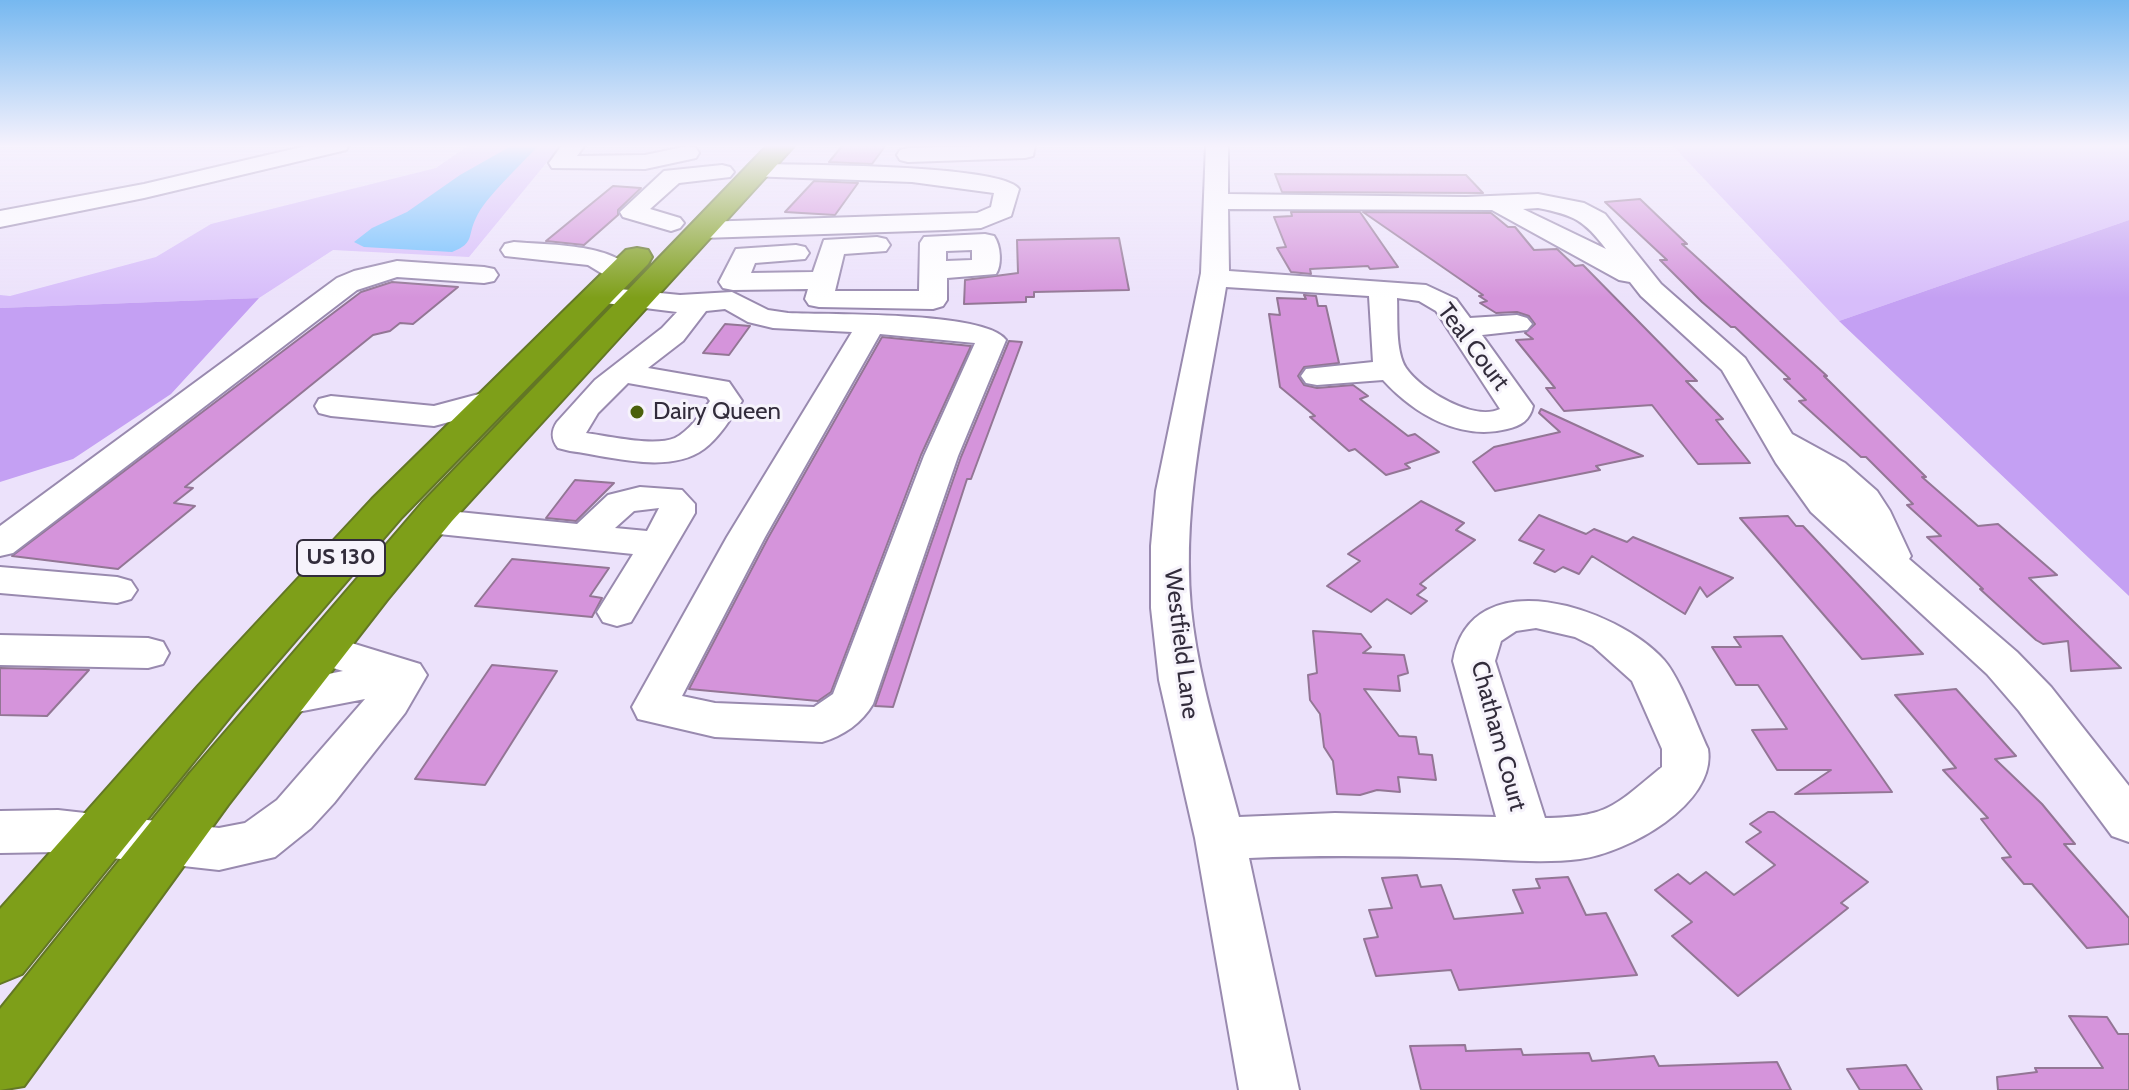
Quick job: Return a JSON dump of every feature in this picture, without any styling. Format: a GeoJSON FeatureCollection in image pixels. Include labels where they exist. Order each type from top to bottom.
{"type":"FeatureCollection","features":[{"type":"Feature","properties":{"kind":"highway","name":"US 130"},"geometry":{"type":"LineString","coordinates":[[0,1062],[168,842],[429,521],[506,414],[613,281],[665,229],[705,196]]}},
{"type":"Feature","properties":{"kind":"highway","name":"US 130"},"geometry":{"type":"LineString","coordinates":[[0,954],[98,835],[309,593],[439,433],[506,414],[572,405],[613,281],[702,230],[726,196]]}},
{"type":"Feature","properties":{"kind":"street"},"geometry":{"type":"LineString","coordinates":[[0,219],[120,196]]}},
{"type":"Feature","properties":{"kind":"street"},"geometry":{"type":"LineString","coordinates":[[650,196],[632,212],[665,229]]}},
{"type":"Feature","properties":{"kind":"street"},"geometry":{"type":"LineString","coordinates":[[751,229],[781,196]]}},
{"type":"Feature","properties":{"kind":"street"},"geometry":{"type":"LineString","coordinates":[[702,230],[806,230],[981,220],[1002,211],[1005,196]]}},
{"type":"Feature","properties":{"kind":"street","name":"Westfield Lane"},"geometry":{"type":"LineString","coordinates":[[1214,196],[1214,278],[1174,491],[1170,546],[1171,608],[1181,680],[1220,838],[1269,1090]]}},
{"type":"Feature","properties":{"kind":"street"},"geometry":{"type":"LineString","coordinates":[[1214,201],[1547,202],[1587,213],[1596,219],[1651,290],[1734,365],[1793,463],[1824,504],[2002,663],[2035,699],[2129,822]]}},
{"type":"Feature","properties":{"kind":"street"},"geometry":{"type":"LineString","coordinates":[[831,253],[745,255],[733,282],[822,289],[876,312],[983,333],[991,340],[941,456],[851,704],[822,725],[715,720],[654,707],[662,686],[876,312],[886,245]]}},
{"type":"Feature","properties":{"kind":"street"},"geometry":{"type":"LineString","coordinates":[[822,289],[833,246],[886,245],[933,256],[933,300]]}},
{"type":"Feature","properties":{"kind":"street"},"geometry":{"type":"LineString","coordinates":[[514,250],[696,304],[822,289]]}},
{"type":"Feature","properties":{"kind":"street"},"geometry":{"type":"LineString","coordinates":[[0,544],[359,277],[392,268],[484,275]]}},
{"type":"Feature","properties":{"kind":"street","name":"Teal Court"},"geometry":{"type":"LineString","coordinates":[[1214,278],[1411,290],[1438,299],[1462,327],[1517,406],[1515,414],[1506,420],[1475,423],[1444,413],[1391,370]]}},
{"type":"Feature","properties":{"kind":"street"},"geometry":{"type":"LineString","coordinates":[[1317,376],[1391,370],[1383,288]]}},
{"type":"Feature","properties":{"kind":"street"},"geometry":{"type":"LineString","coordinates":[[732,301],[744,312],[768,319],[876,312],[933,300],[988,309]]}},
{"type":"Feature","properties":{"kind":"street"},"geometry":{"type":"LineString","coordinates":[[621,373],[718,389],[726,401],[716,417],[687,445],[662,451],[570,441],[572,405],[687,324],[696,304]]}},
{"type":"Feature","properties":{"kind":"street"},"geometry":{"type":"LineString","coordinates":[[1462,327],[1517,324]]}},
{"type":"Feature","properties":{"kind":"street"},"geometry":{"type":"LineString","coordinates":[[331,406],[439,433]]}},
{"type":"Feature","properties":{"kind":"street"},"geometry":{"type":"LineString","coordinates":[[429,521],[586,537],[614,506],[628,497],[669,498],[677,504],[677,513],[617,612]]}},
{"type":"Feature","properties":{"kind":"street"},"geometry":{"type":"LineString","coordinates":[[0,580],[117,590]]}},
{"type":"Feature","properties":{"kind":"street","name":"Chatham Court"},"geometry":{"type":"LineString","coordinates":[[1220,838],[1335,834],[1527,839],[1580,838],[1611,831],[1630,821],[1682,778],[1687,763],[1685,749],[1656,679],[1608,636],[1586,625],[1536,614],[1513,615],[1482,632],[1475,645],[1474,661],[1527,839]]}},
{"type":"Feature","properties":{"kind":"street"},"geometry":{"type":"LineString","coordinates":[[322,649],[405,675]]}},
{"type":"Feature","properties":{"kind":"street"},"geometry":{"type":"LineString","coordinates":[[0,650],[148,653]]}},
{"type":"Feature","properties":{"kind":"street"},"geometry":{"type":"LineString","coordinates":[[0,832],[39,830],[219,849],[257,842],[294,814],[317,789],[389,701],[405,675]]}},
{"type":"Feature","properties":{"kind":"street"},"geometry":{"type":"LineString","coordinates":[[282,699],[405,675]]}},
{"type":"Feature","properties":{"kind":"shaded area"},"geometry":{"type":"Polygon","coordinates":[[[324,196],[519,196],[469,257],[333,250],[259,298],[0,308],[0,295],[10,296],[156,257],[211,224],[324,196]]]}},
{"type":"Feature","properties":{"kind":"shaded area"},"geometry":{"type":"Polygon","coordinates":[[[1720,196],[2129,196],[2129,220],[1839,321],[1720,196]]]}},
{"type":"Feature","properties":{"kind":"shaded area"},"geometry":{"type":"Polygon","coordinates":[[[2129,220],[2129,596],[1839,321],[2129,220]]]}},
{"type":"Feature","properties":{"kind":"shaded area"},"geometry":{"type":"Polygon","coordinates":[[[259,298],[171,394],[73,459],[0,482],[0,308],[259,298]]]}},
{"type":"Feature","properties":{"kind":"water"},"geometry":{"type":"Polygon","coordinates":[[[430,196],[491,196],[476,218],[467,242],[452,252],[364,247],[354,242],[372,228],[407,212],[430,196]]]}},
{"type":"Feature","properties":{"kind":"building"},"geometry":{"type":"Polygon","coordinates":[[[601,196],[633,196],[618,210],[618,215],[584,245],[546,241],[601,196]]]}},
{"type":"Feature","properties":{"kind":"building"},"geometry":{"type":"Polygon","coordinates":[[[800,196],[849,196],[835,215],[785,212],[800,196]]]}},
{"type":"Feature","properties":{"kind":"building"},"geometry":{"type":"Polygon","coordinates":[[[1640,199],[1687,244],[1682,244],[1827,376],[1824,376],[1926,477],[1922,477],[1978,526],[1998,524],[2057,575],[2029,578],[2121,668],[2071,671],[2068,641],[2043,644],[2036,640],[1980,589],[1983,589],[1927,537],[1941,536],[1907,505],[1913,504],[1866,457],[1861,457],[1799,401],[1806,400],[1784,379],[1790,379],[1735,327],[1731,327],[1702,302],[1660,260],[1667,260],[1605,202],[1640,199]]]}},
{"type":"Feature","properties":{"kind":"building"},"geometry":{"type":"Polygon","coordinates":[[[1291,212],[1360,212],[1398,267],[1310,269],[1311,274],[1291,272],[1277,248],[1286,247],[1274,217],[1292,216],[1291,212]]]}},
{"type":"Feature","properties":{"kind":"building"},"geometry":{"type":"Polygon","coordinates":[[[1363,212],[1491,213],[1508,227],[1515,227],[1534,250],[1557,249],[1575,266],[1583,265],[1697,381],[1686,381],[1723,419],[1716,420],[1750,463],[1698,464],[1652,405],[1564,411],[1546,388],[1555,388],[1516,340],[1533,339],[1525,333],[1535,324],[1529,316],[1517,312],[1496,313],[1480,303],[1487,301],[1479,296],[1483,295],[1363,212]]]}},
{"type":"Feature","properties":{"kind":"building"},"geometry":{"type":"Polygon","coordinates":[[[1119,238],[1129,290],[1034,292],[1034,297],[1026,297],[1026,302],[964,304],[965,280],[1018,273],[1017,240],[1119,238]]]}},
{"type":"Feature","properties":{"kind":"building"},"geometry":{"type":"Polygon","coordinates":[[[392,282],[458,287],[413,324],[400,323],[390,331],[373,335],[185,487],[193,488],[174,503],[195,506],[118,569],[12,556],[361,292],[392,282]]]}},
{"type":"Feature","properties":{"kind":"building"},"geometry":{"type":"Polygon","coordinates":[[[1304,295],[1316,296],[1318,306],[1326,306],[1339,363],[1304,367],[1298,376],[1304,385],[1317,388],[1353,385],[1368,396],[1360,399],[1408,436],[1415,434],[1439,452],[1405,464],[1410,468],[1386,475],[1355,449],[1349,451],[1310,417],[1315,416],[1280,387],[1269,314],[1280,315],[1277,298],[1306,299],[1304,295]]]}},
{"type":"Feature","properties":{"kind":"building"},"geometry":{"type":"Polygon","coordinates":[[[725,324],[750,326],[729,355],[703,353],[725,324]]]}},
{"type":"Feature","properties":{"kind":"building"},"geometry":{"type":"Polygon","coordinates":[[[882,337],[971,346],[921,455],[831,692],[818,701],[689,689],[768,538],[882,337]]]}},
{"type":"Feature","properties":{"kind":"building"},"geometry":{"type":"Polygon","coordinates":[[[1009,341],[1022,342],[971,479],[967,479],[893,707],[875,706],[961,457],[1009,341]]]}},
{"type":"Feature","properties":{"kind":"building"},"geometry":{"type":"Polygon","coordinates":[[[1541,409],[1643,456],[1596,466],[1600,470],[1495,491],[1473,462],[1494,447],[1560,432],[1539,413],[1541,409]]]}},
{"type":"Feature","properties":{"kind":"building"},"geometry":{"type":"Polygon","coordinates":[[[575,480],[614,483],[576,521],[546,518],[575,480]]]}},
{"type":"Feature","properties":{"kind":"building"},"geometry":{"type":"Polygon","coordinates":[[[1421,501],[1464,523],[1456,530],[1475,540],[1420,584],[1426,588],[1417,595],[1427,601],[1411,614],[1387,599],[1371,612],[1327,586],[1360,561],[1348,554],[1421,501]]]}},
{"type":"Feature","properties":{"kind":"building"},"geometry":{"type":"Polygon","coordinates":[[[1539,515],[1586,534],[1594,529],[1627,542],[1633,537],[1733,578],[1707,597],[1700,587],[1685,614],[1592,556],[1579,574],[1563,567],[1555,572],[1534,563],[1544,550],[1519,540],[1539,515]]]}},
{"type":"Feature","properties":{"kind":"building"},"geometry":{"type":"Polygon","coordinates":[[[1788,516],[1796,526],[1803,526],[1923,654],[1862,659],[1740,518],[1788,516]]]}},
{"type":"Feature","properties":{"kind":"building"},"geometry":{"type":"Polygon","coordinates":[[[512,559],[609,568],[590,596],[602,598],[592,617],[475,606],[512,559]]]}},
{"type":"Feature","properties":{"kind":"building"},"geometry":{"type":"Polygon","coordinates":[[[1313,631],[1361,634],[1371,647],[1363,653],[1404,655],[1408,673],[1398,676],[1400,691],[1364,689],[1399,736],[1416,737],[1419,754],[1432,755],[1436,780],[1398,777],[1400,792],[1377,790],[1360,795],[1337,794],[1333,761],[1324,747],[1320,714],[1310,700],[1308,675],[1317,673],[1313,631]]]}},
{"type":"Feature","properties":{"kind":"building"},"geometry":{"type":"Polygon","coordinates":[[[1782,636],[1892,792],[1795,794],[1831,770],[1777,770],[1752,730],[1787,729],[1758,685],[1736,685],[1712,647],[1741,647],[1734,637],[1782,636]]]}},
{"type":"Feature","properties":{"kind":"building"},"geometry":{"type":"Polygon","coordinates":[[[492,665],[557,671],[485,785],[415,779],[492,665]]]}},
{"type":"Feature","properties":{"kind":"building"},"geometry":{"type":"Polygon","coordinates":[[[0,668],[89,670],[47,716],[0,715],[0,668]]]}},
{"type":"Feature","properties":{"kind":"building"},"geometry":{"type":"Polygon","coordinates":[[[1956,689],[2016,756],[1995,759],[2042,804],[2075,844],[2064,844],[2129,918],[2129,944],[2087,948],[2032,884],[2024,884],[2002,858],[2011,857],[1981,819],[1988,818],[1943,770],[1956,768],[1895,695],[1956,689]]]}},
{"type":"Feature","properties":{"kind":"building"},"geometry":{"type":"Polygon","coordinates":[[[1768,812],[1774,812],[1868,882],[1841,903],[1848,908],[1738,996],[1672,936],[1692,922],[1655,890],[1678,874],[1690,884],[1706,872],[1734,895],[1775,865],[1746,842],[1761,832],[1750,824],[1768,812]]]}},
{"type":"Feature","properties":{"kind":"building"},"geometry":{"type":"Polygon","coordinates":[[[1417,875],[1421,887],[1441,885],[1454,919],[1523,913],[1513,890],[1540,888],[1536,879],[1568,877],[1586,915],[1606,913],[1637,975],[1459,990],[1451,970],[1376,976],[1364,939],[1378,937],[1369,910],[1392,908],[1382,878],[1417,875]]]}},
{"type":"Feature","properties":{"kind":"building"},"geometry":{"type":"Polygon","coordinates":[[[2069,1016],[2107,1017],[2118,1034],[2129,1034],[2129,1090],[1998,1090],[1997,1077],[2037,1072],[2035,1068],[2103,1068],[2069,1016]]]}},
{"type":"Feature","properties":{"kind":"building"},"geometry":{"type":"Polygon","coordinates":[[[1465,1045],[1466,1051],[1521,1049],[1523,1055],[1589,1053],[1592,1061],[1654,1056],[1659,1066],[1777,1062],[1791,1090],[1421,1090],[1410,1046],[1465,1045]]]}},
{"type":"Feature","properties":{"kind":"building"},"geometry":{"type":"Polygon","coordinates":[[[1906,1065],[1922,1090],[1860,1090],[1847,1069],[1906,1065]]]}},
{"type":"Feature","properties":{"kind":"place","name":"Dairy Queen"},"geometry":{"type":"Point","coordinates":[637,412]}}]}
